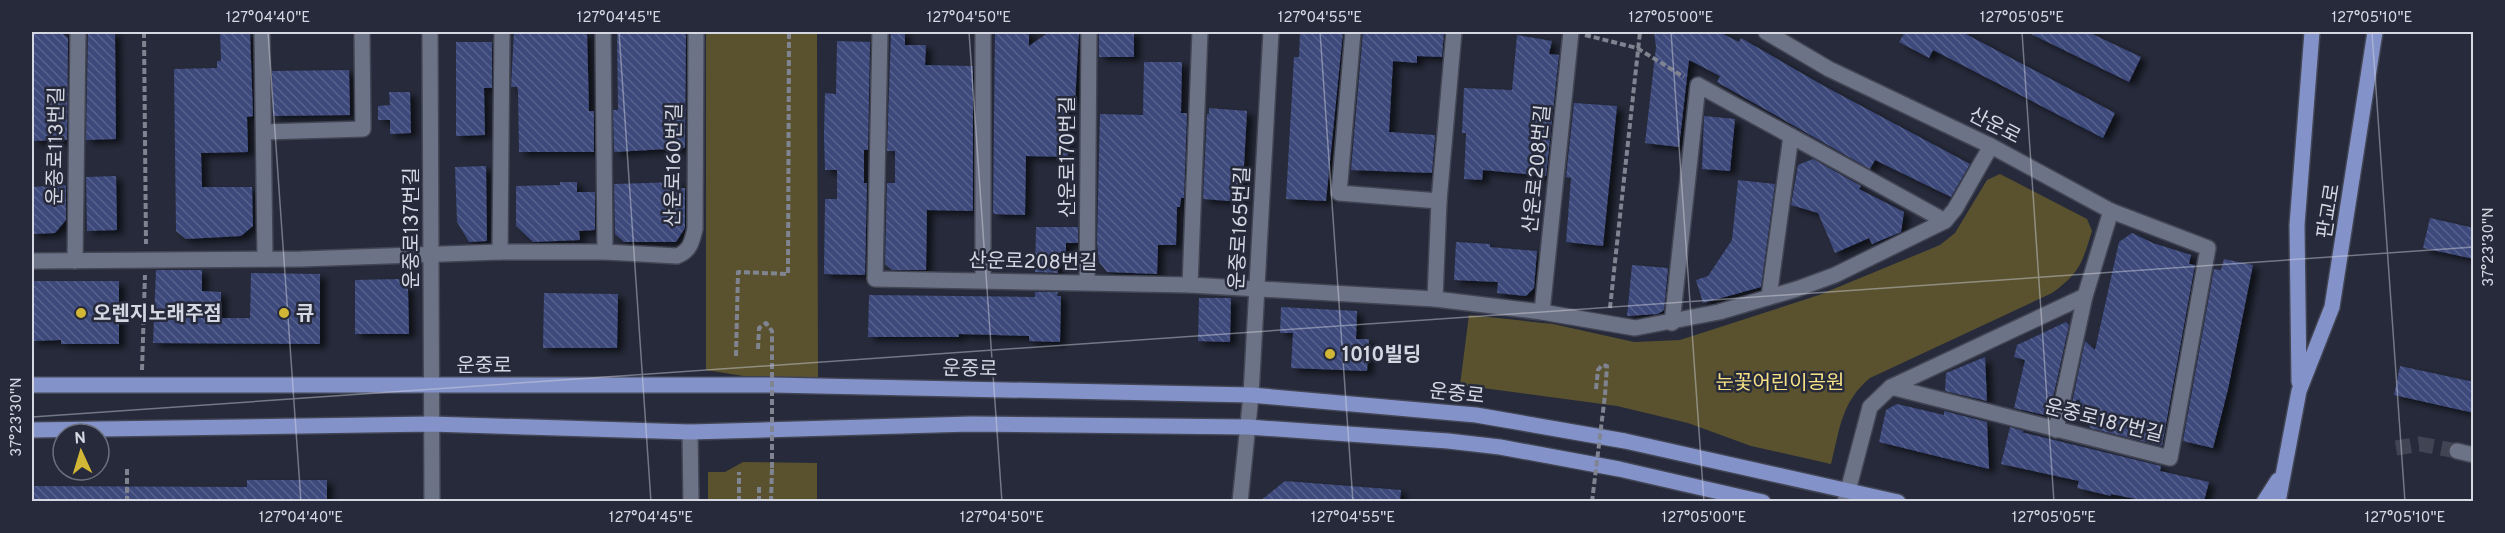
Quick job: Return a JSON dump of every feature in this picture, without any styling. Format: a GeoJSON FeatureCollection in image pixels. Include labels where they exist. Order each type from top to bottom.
{"type":"FeatureCollection","features":[{"type":"Feature","properties":{"kind":"main road","name":"판교로"},"geometry":{"type":"LineString","coordinates":[[2300,391],[2297,225],[2312,32]]}},
{"type":"Feature","properties":{"kind":"main road","name":"판교로"},"geometry":{"type":"LineString","coordinates":[[2277,501],[2300,391],[2332,307],[2376,32]]}},
{"type":"Feature","properties":{"kind":"main road","name":"운중로"},"geometry":{"type":"LineString","coordinates":[[32,384],[772,385],[1251,395],[1476,415],[1625,441],[1846,496],[1898,501]]}},
{"type":"Feature","properties":{"kind":"main road"},"geometry":{"type":"LineString","coordinates":[[32,430],[431,424],[690,432],[971,424],[1248,427],[1448,441],[1500,447],[1619,469],[1763,501]]}},
{"type":"Feature","properties":{"kind":"main road"},"geometry":{"type":"LineString","coordinates":[[2264,501],[2283,472]]}},
{"type":"Feature","properties":{"kind":"main road"},"geometry":{"type":"LineString","coordinates":[[2283,472],[2290,501]]}},
{"type":"Feature","properties":{"kind":"street","name":"운중로113번길"},"geometry":{"type":"LineString","coordinates":[[75,261],[78,32]]}},
{"type":"Feature","properties":{"kind":"street"},"geometry":{"type":"LineString","coordinates":[[262,32],[265,259]]}},
{"type":"Feature","properties":{"kind":"street"},"geometry":{"type":"LineString","coordinates":[[264,132],[363,129],[362,32]]}},
{"type":"Feature","properties":{"kind":"street","name":"운중로137번길"},"geometry":{"type":"LineString","coordinates":[[430,32],[433,253],[432,501]]}},
{"type":"Feature","properties":{"kind":"street"},"geometry":{"type":"LineString","coordinates":[[500,252],[502,32]]}},
{"type":"Feature","properties":{"kind":"street"},"geometry":{"type":"LineString","coordinates":[[603,32],[605,252]]}},
{"type":"Feature","properties":{"kind":"street","name":"산운로160번길"},"geometry":{"type":"LineString","coordinates":[[146,260],[500,252],[605,252],[677,256],[684,253],[692,243],[695,229],[696,32]]}},
{"type":"Feature","properties":{"kind":"street","name":"산운로208번길"},"geometry":{"type":"LineString","coordinates":[[880,32],[875,279],[1190,285],[1435,298],[1542,312],[1635,328],[1672,323],[1769,297],[1835,275],[1945,221],[1955,209],[1991,146]]}},
{"type":"Feature","properties":{"kind":"street"},"geometry":{"type":"LineString","coordinates":[[983,32],[983,280]]}},
{"type":"Feature","properties":{"kind":"street","name":"산운로170번길"},"geometry":{"type":"LineString","coordinates":[[1087,282],[1089,32]]}},
{"type":"Feature","properties":{"kind":"street"},"geometry":{"type":"LineString","coordinates":[[1190,285],[1200,32]]}},
{"type":"Feature","properties":{"kind":"street","name":"운중로165번길"},"geometry":{"type":"LineString","coordinates":[[1240,501],[1251,395],[1271,32]]}},
{"type":"Feature","properties":{"kind":"street"},"geometry":{"type":"LineString","coordinates":[[1353,32],[1339,192],[1439,201]]}},
{"type":"Feature","properties":{"kind":"street"},"geometry":{"type":"LineString","coordinates":[[1435,298],[1439,201],[1455,32]]}},
{"type":"Feature","properties":{"kind":"street","name":"산운로"},"geometry":{"type":"LineString","coordinates":[[1766,32],[1829,69],[1991,146],[2111,211],[2208,248]]}},
{"type":"Feature","properties":{"kind":"street","name":"산운로208번길"},"geometry":{"type":"LineString","coordinates":[[1542,312],[1577,33]]}},
{"type":"Feature","properties":{"kind":"street"},"geometry":{"type":"LineString","coordinates":[[1672,323],[1698,85],[1945,221]]}},
{"type":"Feature","properties":{"kind":"street"},"geometry":{"type":"LineString","coordinates":[[1769,297],[1791,136]]}},
{"type":"Feature","properties":{"kind":"street"},"geometry":{"type":"LineString","coordinates":[[2056,430],[2085,296],[2111,211]]}},
{"type":"Feature","properties":{"kind":"street","name":"운중로187번길"},"geometry":{"type":"LineString","coordinates":[[1891,387],[2170,458],[2208,248]]}},
{"type":"Feature","properties":{"kind":"street"},"geometry":{"type":"LineString","coordinates":[[32,261],[146,260]]}},
{"type":"Feature","properties":{"kind":"street"},"geometry":{"type":"LineString","coordinates":[[1846,496],[1870,407],[1891,387],[2085,296]]}},
{"type":"Feature","properties":{"kind":"street"},"geometry":{"type":"LineString","coordinates":[[690,432],[691,501]]}},
{"type":"Feature","properties":{"kind":"street"},"geometry":{"type":"LineString","coordinates":[[2457,451],[2474,455]]}},
{"type":"Feature","properties":{"kind":"path"},"geometry":{"type":"LineString","coordinates":[[142,384],[146,260],[144,32]]}},
{"type":"Feature","properties":{"kind":"path"},"geometry":{"type":"LineString","coordinates":[[736,356],[738,272],[788,274],[789,32]]}},
{"type":"Feature","properties":{"kind":"path"},"geometry":{"type":"LineString","coordinates":[[1609,325],[1640,32]]}},
{"type":"Feature","properties":{"kind":"path"},"geometry":{"type":"LineString","coordinates":[[1577,33],[1637,48],[1698,85]]}},
{"type":"Feature","properties":{"kind":"path"},"geometry":{"type":"LineString","coordinates":[[758,349],[759,328],[766,323],[772,331],[771,501]]}},
{"type":"Feature","properties":{"kind":"path"},"geometry":{"type":"LineString","coordinates":[[1592,501],[1607,366],[1602,365],[1598,370],[1596,388]]}},
{"type":"Feature","properties":{"kind":"path"},"geometry":{"type":"LineString","coordinates":[[127,469],[127,501]]}},
{"type":"Feature","properties":{"kind":"path"},"geometry":{"type":"LineString","coordinates":[[739,472],[739,501]]}},
{"type":"Feature","properties":{"kind":"path"},"geometry":{"type":"LineString","coordinates":[[759,486],[759,501]]}},
{"type":"Feature","properties":{"kind":"green space"},"geometry":{"type":"Polygon","coordinates":[[[706,32],[817,32],[818,380],[762,379],[706,370],[706,32]]]}},
{"type":"Feature","properties":{"kind":"green space","name":"눈꽃어린이공원"},"geometry":{"type":"Polygon","coordinates":[[[2000,174],[2087,219],[2092,231],[2079,266],[2069,279],[2052,293],[1870,378],[1860,387],[1847,407],[1831,464],[1751,446],[1688,423],[1617,406],[1460,385],[1469,315],[1553,324],[1634,342],[1680,340],[1819,295],[1940,245],[1955,233],[1987,180],[2000,174]]]}},
{"type":"Feature","properties":{"kind":"green space"},"geometry":{"type":"Polygon","coordinates":[[[743,462],[817,463],[817,501],[708,501],[708,472],[725,472],[743,462]]]}},
{"type":"Feature","properties":{"kind":"building"},"geometry":{"type":"Polygon","coordinates":[[[33,32],[61,32],[68,38],[67,140],[32,141],[33,32]]]}},
{"type":"Feature","properties":{"kind":"building"},"geometry":{"type":"Polygon","coordinates":[[[88,32],[115,32],[116,139],[86,140],[88,32]]]}},
{"type":"Feature","properties":{"kind":"building"},"geometry":{"type":"Polygon","coordinates":[[[220,32],[250,32],[253,116],[247,117],[248,152],[201,153],[202,187],[252,187],[253,226],[241,236],[186,239],[176,231],[174,69],[217,68],[217,61],[221,61],[220,32]]]}},
{"type":"Feature","properties":{"kind":"building"},"geometry":{"type":"Polygon","coordinates":[[[514,32],[587,32],[589,111],[594,111],[594,152],[519,152],[518,91],[517,87],[511,87],[514,32]]]}},
{"type":"Feature","properties":{"kind":"building"},"geometry":{"type":"Polygon","coordinates":[[[617,32],[686,32],[685,148],[614,152],[613,110],[618,110],[617,32]]]}},
{"type":"Feature","properties":{"kind":"building"},"geometry":{"type":"Polygon","coordinates":[[[891,32],[905,32],[905,45],[926,45],[925,65],[973,66],[973,211],[927,210],[926,270],[892,270],[885,264],[887,183],[895,183],[895,151],[887,151],[891,32]]]}},
{"type":"Feature","properties":{"kind":"building"},"geometry":{"type":"Polygon","coordinates":[[[995,32],[1029,32],[1029,46],[1049,32],[1079,32],[1075,102],[1069,102],[1068,157],[1026,156],[1025,215],[994,214],[993,212],[995,32]]]}},
{"type":"Feature","properties":{"kind":"building"},"geometry":{"type":"Polygon","coordinates":[[[1099,32],[1134,32],[1134,57],[1099,57],[1099,32]]]}},
{"type":"Feature","properties":{"kind":"building"},"geometry":{"type":"Polygon","coordinates":[[[1300,32],[1343,32],[1326,201],[1286,199],[1294,57],[1299,57],[1300,32]]]}},
{"type":"Feature","properties":{"kind":"building"},"geometry":{"type":"Polygon","coordinates":[[[1363,32],[1444,32],[1442,57],[1417,56],[1417,63],[1393,61],[1389,132],[1435,135],[1432,173],[1351,170],[1363,32]]]}},
{"type":"Feature","properties":{"kind":"building"},"geometry":{"type":"Polygon","coordinates":[[[1654,32],[1719,32],[1739,42],[1741,38],[1824,86],[1970,164],[1951,197],[1875,160],[1870,169],[1717,82],[1720,76],[1689,60],[1679,147],[1645,143],[1656,47],[1654,32]]]}},
{"type":"Feature","properties":{"kind":"building"},"geometry":{"type":"Polygon","coordinates":[[[1905,32],[1962,32],[2115,113],[2103,138],[1933,50],[1929,58],[1899,42],[1905,32]]]}},
{"type":"Feature","properties":{"kind":"building"},"geometry":{"type":"Polygon","coordinates":[[[2027,32],[2088,32],[2141,57],[2129,82],[2027,32]]]}},
{"type":"Feature","properties":{"kind":"building"},"geometry":{"type":"Polygon","coordinates":[[[1517,35],[1552,41],[1549,54],[1559,55],[1546,176],[1483,170],[1482,180],[1464,179],[1466,133],[1462,133],[1464,88],[1512,90],[1517,35]]]}},
{"type":"Feature","properties":{"kind":"building"},"geometry":{"type":"Polygon","coordinates":[[[837,41],[870,42],[868,150],[864,150],[864,183],[867,183],[865,275],[824,274],[825,199],[837,199],[837,170],[825,170],[825,93],[836,94],[837,41]]]}},
{"type":"Feature","properties":{"kind":"building"},"geometry":{"type":"Polygon","coordinates":[[[456,42],[492,42],[492,88],[484,88],[485,135],[456,136],[456,42]]]}},
{"type":"Feature","properties":{"kind":"building"},"geometry":{"type":"Polygon","coordinates":[[[1144,62],[1182,62],[1181,113],[1187,113],[1184,198],[1181,198],[1180,207],[1177,207],[1176,245],[1158,245],[1157,274],[1107,272],[1099,262],[1097,243],[1100,114],[1143,115],[1144,62]]]}},
{"type":"Feature","properties":{"kind":"building"},"geometry":{"type":"Polygon","coordinates":[[[349,70],[350,115],[273,116],[272,71],[349,70]]]}},
{"type":"Feature","properties":{"kind":"building"},"geometry":{"type":"Polygon","coordinates":[[[389,92],[410,92],[411,133],[390,134],[390,120],[378,120],[378,106],[390,105],[389,92]]]}},
{"type":"Feature","properties":{"kind":"building"},"geometry":{"type":"Polygon","coordinates":[[[1574,103],[1617,106],[1603,246],[1566,242],[1571,178],[1566,177],[1574,103]]]}},
{"type":"Feature","properties":{"kind":"building"},"geometry":{"type":"Polygon","coordinates":[[[1209,108],[1247,111],[1242,202],[1203,199],[1209,108]]]}},
{"type":"Feature","properties":{"kind":"building"},"geometry":{"type":"Polygon","coordinates":[[[1704,116],[1735,119],[1730,171],[1702,169],[1704,116]]]}},
{"type":"Feature","properties":{"kind":"building"},"geometry":{"type":"Polygon","coordinates":[[[1813,159],[1861,186],[1859,189],[1904,212],[1901,232],[1872,244],[1869,238],[1835,253],[1818,213],[1791,205],[1798,165],[1813,159]]]}},
{"type":"Feature","properties":{"kind":"building"},"geometry":{"type":"Polygon","coordinates":[[[486,166],[487,241],[469,242],[457,222],[455,167],[486,166]]]}},
{"type":"Feature","properties":{"kind":"building"},"geometry":{"type":"Polygon","coordinates":[[[116,176],[117,230],[87,231],[86,177],[116,176]]]}},
{"type":"Feature","properties":{"kind":"building"},"geometry":{"type":"Polygon","coordinates":[[[1738,180],[1775,184],[1761,287],[1703,303],[1696,280],[1708,276],[1732,240],[1738,180]]]}},
{"type":"Feature","properties":{"kind":"building"},"geometry":{"type":"Polygon","coordinates":[[[560,182],[577,182],[577,192],[595,192],[595,230],[579,231],[580,240],[533,242],[516,226],[516,186],[560,185],[560,182]]]}},
{"type":"Feature","properties":{"kind":"building"},"geometry":{"type":"Polygon","coordinates":[[[679,182],[679,188],[685,188],[685,228],[676,242],[624,242],[615,234],[614,184],[679,182]]]}},
{"type":"Feature","properties":{"kind":"building"},"geometry":{"type":"Polygon","coordinates":[[[66,185],[66,220],[55,233],[32,234],[32,187],[66,185]]]}},
{"type":"Feature","properties":{"kind":"building"},"geometry":{"type":"Polygon","coordinates":[[[2430,218],[2474,228],[2474,259],[2423,248],[2430,218]]]}},
{"type":"Feature","properties":{"kind":"building"},"geometry":{"type":"Polygon","coordinates":[[[1036,227],[1078,227],[1078,243],[1066,243],[1066,253],[1058,253],[1058,273],[1035,272],[1036,227]]]}},
{"type":"Feature","properties":{"kind":"building"},"geometry":{"type":"Polygon","coordinates":[[[2132,233],[2153,243],[2191,255],[2189,264],[2195,265],[2162,446],[2090,428],[2079,399],[2072,403],[2085,341],[2095,350],[2119,242],[2132,233]]]}},
{"type":"Feature","properties":{"kind":"building"},"geometry":{"type":"Polygon","coordinates":[[[1456,242],[1537,251],[1534,288],[1526,296],[1497,293],[1498,282],[1454,280],[1456,242]]]}},
{"type":"Feature","properties":{"kind":"building"},"geometry":{"type":"Polygon","coordinates":[[[2224,259],[2253,265],[2228,389],[2213,448],[2183,441],[2214,269],[2221,270],[2224,259]]]}},
{"type":"Feature","properties":{"kind":"building"},"geometry":{"type":"Polygon","coordinates":[[[1632,265],[1668,268],[1664,310],[1658,314],[1627,316],[1632,265]]]}},
{"type":"Feature","properties":{"kind":"building"},"geometry":{"type":"Polygon","coordinates":[[[156,270],[202,270],[202,291],[221,292],[221,318],[250,318],[251,273],[320,274],[320,344],[153,343],[156,270]]]}},
{"type":"Feature","properties":{"kind":"building"},"geometry":{"type":"Polygon","coordinates":[[[399,279],[408,289],[409,334],[355,334],[355,280],[399,279]]]}},
{"type":"Feature","properties":{"kind":"building"},"geometry":{"type":"Polygon","coordinates":[[[32,281],[119,281],[119,344],[61,344],[61,340],[32,341],[32,281]]]}},
{"type":"Feature","properties":{"kind":"building"},"geometry":{"type":"Polygon","coordinates":[[[1035,292],[1058,292],[1057,296],[1061,296],[1060,342],[1029,341],[1029,336],[959,334],[959,337],[868,337],[869,295],[1035,297],[1035,292]]]}},
{"type":"Feature","properties":{"kind":"building"},"geometry":{"type":"Polygon","coordinates":[[[544,293],[618,294],[617,348],[543,348],[544,293]]]}},
{"type":"Feature","properties":{"kind":"building"},"geometry":{"type":"Polygon","coordinates":[[[1199,298],[1231,298],[1230,342],[1198,341],[1199,298]]]}},
{"type":"Feature","properties":{"kind":"building","name":"1010빌딩"},"geometry":{"type":"Polygon","coordinates":[[[1281,307],[1357,311],[1356,339],[1369,339],[1367,371],[1291,368],[1293,333],[1280,333],[1281,307]]]}},
{"type":"Feature","properties":{"kind":"building"},"geometry":{"type":"Polygon","coordinates":[[[2066,322],[2069,325],[2049,416],[2014,408],[2025,360],[2014,357],[2017,345],[2066,322]]]}},
{"type":"Feature","properties":{"kind":"building"},"geometry":{"type":"Polygon","coordinates":[[[1985,357],[1987,401],[1945,391],[1946,373],[1985,357]]]}},
{"type":"Feature","properties":{"kind":"building"},"geometry":{"type":"Polygon","coordinates":[[[2400,366],[2474,382],[2474,413],[2394,395],[2400,366]]]}},
{"type":"Feature","properties":{"kind":"building"},"geometry":{"type":"Polygon","coordinates":[[[1897,404],[1944,415],[1944,411],[1987,422],[1989,469],[1879,442],[1886,410],[1897,404]]]}},
{"type":"Feature","properties":{"kind":"building"},"geometry":{"type":"Polygon","coordinates":[[[2010,427],[2024,431],[2021,432],[2161,466],[2160,471],[2209,482],[2204,501],[2146,501],[2111,494],[2111,496],[2077,488],[2079,481],[2001,464],[2010,427]]]}},
{"type":"Feature","properties":{"kind":"building"},"geometry":{"type":"Polygon","coordinates":[[[247,480],[327,480],[327,501],[32,501],[32,486],[247,487],[247,480]]]}},
{"type":"Feature","properties":{"kind":"building"},"geometry":{"type":"Polygon","coordinates":[[[1285,481],[1401,490],[1400,501],[1260,501],[1285,481]]]}},
{"type":"Feature","properties":{"kind":"tunnel"},"geometry":{"type":"LineString","coordinates":[[2396,448],[2420,444],[2457,451]]}},
{"type":"Feature","properties":{"kind":"place","name":"오렌지노래주점"},"geometry":{"type":"Point","coordinates":[81,313]}},
{"type":"Feature","properties":{"kind":"place","name":"큐"},"geometry":{"type":"Point","coordinates":[284,313]}},
{"type":"Feature","properties":{"kind":"place","name":"1010빌딩"},"geometry":{"type":"Point","coordinates":[1330,354]}}]}
